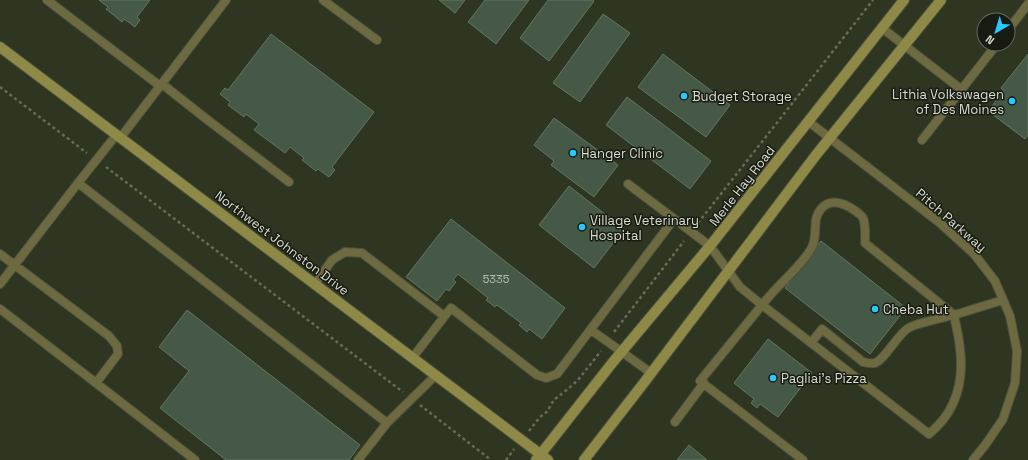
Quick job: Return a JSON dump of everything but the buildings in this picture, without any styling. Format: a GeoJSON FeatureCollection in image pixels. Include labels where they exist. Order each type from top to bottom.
{"type":"FeatureCollection","features":[{"type":"Feature","properties":{"kind":"main road","name":"Merle Hay Road"},"geometry":{"type":"LineString","coordinates":[[542,458],[622,352],[710,246],[904,0]]}},
{"type":"Feature","properties":{"kind":"main road"},"geometry":{"type":"LineString","coordinates":[[584,460],[651,374],[829,138],[941,0]]}},
{"type":"Feature","properties":{"kind":"main road","name":"Northwest Johnston Drive"},"geometry":{"type":"LineString","coordinates":[[0,47],[436,375],[542,458]]}},
{"type":"Feature","properties":{"kind":"lane"},"geometry":{"type":"LineString","coordinates":[[47,0],[289,182]]}},
{"type":"Feature","properties":{"kind":"lane"},"geometry":{"type":"LineString","coordinates":[[0,284],[96,160],[119,136],[161,85],[226,0]]}},
{"type":"Feature","properties":{"kind":"lane"},"geometry":{"type":"LineString","coordinates":[[323,0],[376,40]]}},
{"type":"Feature","properties":{"kind":"lane"},"geometry":{"type":"LineString","coordinates":[[1016,21],[1026,9]]}},
{"type":"Feature","properties":{"kind":"lane"},"geometry":{"type":"LineString","coordinates":[[882,28],[962,90]]}},
{"type":"Feature","properties":{"kind":"lane"},"geometry":{"type":"LineString","coordinates":[[922,140],[991,52]]}},
{"type":"Feature","properties":{"kind":"lane","name":"Pitch Parkway"},"geometry":{"type":"LineString","coordinates":[[809,122],[940,223],[974,254],[995,281],[1010,316],[1017,351],[1015,383],[1003,419],[973,460]]}},
{"type":"Feature","properties":{"kind":"lane"},"geometry":{"type":"LineString","coordinates":[[78,183],[387,423]]}},
{"type":"Feature","properties":{"kind":"lane"},"geometry":{"type":"LineString","coordinates":[[628,184],[710,246],[740,287],[762,305],[929,434],[946,416],[958,389],[961,372],[960,348],[954,315],[865,243],[864,219],[860,215],[845,204],[832,202],[821,208],[817,213],[816,233],[811,249],[762,305],[700,381],[803,460]]}},
{"type":"Feature","properties":{"kind":"lane"},"geometry":{"type":"LineString","coordinates":[[413,358],[451,308],[537,375],[546,378],[557,374],[674,219]]}},
{"type":"Feature","properties":{"kind":"lane"},"geometry":{"type":"LineString","coordinates":[[315,284],[332,260],[345,252],[362,253],[444,316]]}},
{"type":"Feature","properties":{"kind":"lane"},"geometry":{"type":"LineString","coordinates":[[0,254],[109,336],[117,346],[118,354],[96,383]]}},
{"type":"Feature","properties":{"kind":"lane"},"geometry":{"type":"LineString","coordinates":[[811,343],[822,329],[863,362],[871,364],[877,363],[898,337],[908,328],[1003,300]]}},
{"type":"Feature","properties":{"kind":"lane"},"geometry":{"type":"LineString","coordinates":[[0,309],[195,460]]}},
{"type":"Feature","properties":{"kind":"lane"},"geometry":{"type":"LineString","coordinates":[[591,330],[651,374]]}},
{"type":"Feature","properties":{"kind":"lane"},"geometry":{"type":"LineString","coordinates":[[358,460],[387,423],[436,375]]}},
{"type":"Feature","properties":{"kind":"lane"},"geometry":{"type":"LineString","coordinates":[[675,422],[704,383]]}},
{"type":"Feature","properties":{"kind":"path"},"geometry":{"type":"LineString","coordinates":[[0,87],[412,398],[491,460]]}},
{"type":"Feature","properties":{"kind":"place","name":"Budget Storage"},"geometry":{"type":"Point","coordinates":[684,96]}},
{"type":"Feature","properties":{"kind":"place","name":"Lithia Volkswagen of Des Moines"},"geometry":{"type":"Point","coordinates":[1012,101]}},
{"type":"Feature","properties":{"kind":"place","name":"Hanger Clinic"},"geometry":{"type":"Point","coordinates":[573,153]}},
{"type":"Feature","properties":{"kind":"place","name":"Village Veterinary Hospital"},"geometry":{"type":"Point","coordinates":[582,227]}},
{"type":"Feature","properties":{"kind":"place","name":"Cheba Hut"},"geometry":{"type":"Point","coordinates":[875,309]}},
{"type":"Feature","properties":{"kind":"place","name":"Pagliai's Pizza"},"geometry":{"type":"Point","coordinates":[773,378]}}]}
